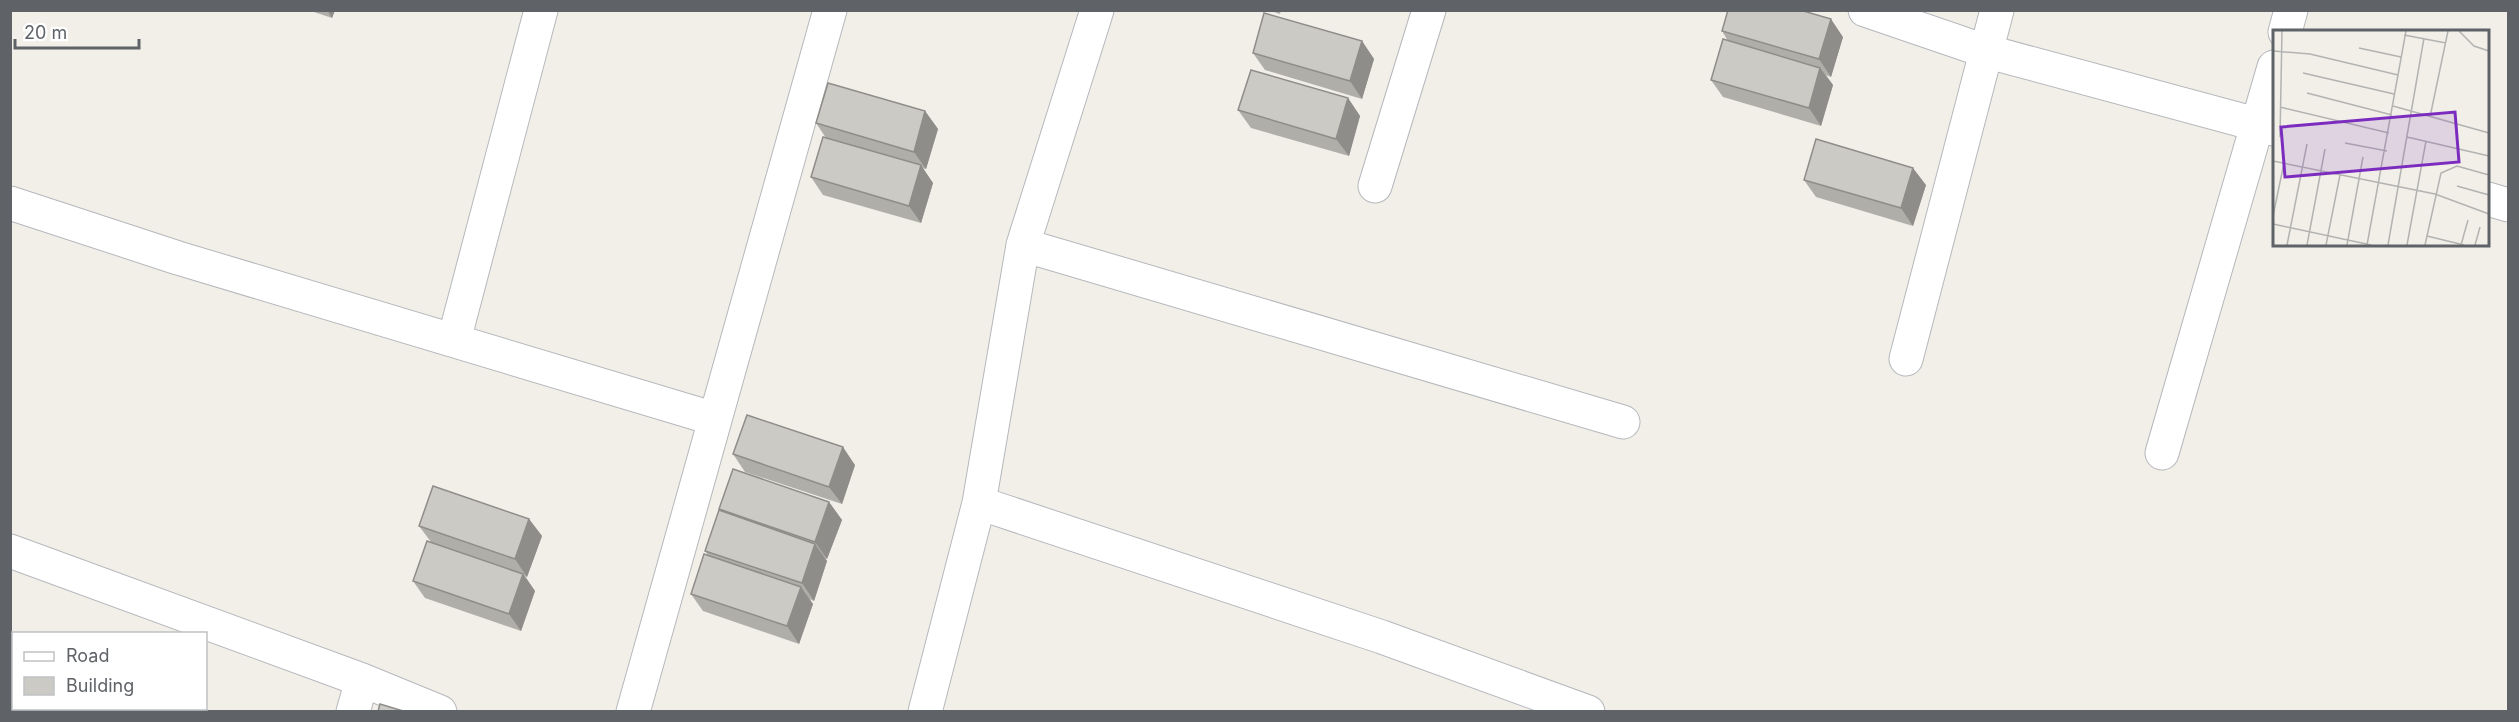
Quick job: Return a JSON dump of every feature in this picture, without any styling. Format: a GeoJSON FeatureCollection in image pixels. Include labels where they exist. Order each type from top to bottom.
{"type":"FeatureCollection","features":[{"type":"Feature","properties":{"kind":"street"},"geometry":{"type":"LineString","coordinates":[[454,340],[541,10]]}},
{"type":"Feature","properties":{"kind":"street"},"geometry":{"type":"LineString","coordinates":[[633,711],[830,10]]}},
{"type":"Feature","properties":{"kind":"street"},"geometry":{"type":"LineString","coordinates":[[925,711],[979,502],[1023,245],[1097,10]]}},
{"type":"Feature","properties":{"kind":"street"},"geometry":{"type":"LineString","coordinates":[[1375,186],[1429,10]]}},
{"type":"Feature","properties":{"kind":"street"},"geometry":{"type":"LineString","coordinates":[[1865,10],[1984,51],[2266,126]]}},
{"type":"Feature","properties":{"kind":"street"},"geometry":{"type":"LineString","coordinates":[[1906,359],[1996,10]]}},
{"type":"Feature","properties":{"kind":"street"},"geometry":{"type":"LineString","coordinates":[[2286,30],[2291,10]]}},
{"type":"Feature","properties":{"kind":"street"},"geometry":{"type":"LineString","coordinates":[[2162,453],[2266,126],[2273,74]]}},
{"type":"Feature","properties":{"kind":"street"},"geometry":{"type":"LineString","coordinates":[[2489,200],[2508,205]]}},
{"type":"Feature","properties":{"kind":"street"},"geometry":{"type":"LineString","coordinates":[[10,203],[178,258],[715,418]]}},
{"type":"Feature","properties":{"kind":"street"},"geometry":{"type":"LineString","coordinates":[[1023,245],[1623,422]]}},
{"type":"Feature","properties":{"kind":"street"},"geometry":{"type":"LineString","coordinates":[[979,502],[1382,637],[1588,711]]}},
{"type":"Feature","properties":{"kind":"street"},"geometry":{"type":"LineString","coordinates":[[10,551],[362,680],[440,711]]}},
{"type":"Feature","properties":{"kind":"street"},"geometry":{"type":"LineString","coordinates":[[353,711],[362,680]]}},
{"type":"Feature","properties":{"kind":"building"},"geometry":{"type":"Polygon","coordinates":[[[1728,10],[1800,10],[1831,19],[1819,59],[1722,31],[1728,10]]]}},
{"type":"Feature","properties":{"kind":"building"},"geometry":{"type":"Polygon","coordinates":[[[1264,13],[1362,41],[1350,81],[1253,53],[1264,13]]]}},
{"type":"Feature","properties":{"kind":"building"},"geometry":{"type":"Polygon","coordinates":[[[1723,39],[1820,68],[1809,108],[1711,80],[1723,39]]]}},
{"type":"Feature","properties":{"kind":"building"},"geometry":{"type":"Polygon","coordinates":[[[1251,70],[1348,98],[1336,139],[1238,110],[1251,70]]]}},
{"type":"Feature","properties":{"kind":"building"},"geometry":{"type":"Polygon","coordinates":[[[828,83],[925,111],[914,152],[816,123],[828,83]]]}},
{"type":"Feature","properties":{"kind":"building"},"geometry":{"type":"Polygon","coordinates":[[[823,137],[921,165],[909,206],[811,177],[823,137]]]}},
{"type":"Feature","properties":{"kind":"building"},"geometry":{"type":"Polygon","coordinates":[[[1816,139],[1913,168],[1901,208],[1804,180],[1816,139]]]}},
{"type":"Feature","properties":{"kind":"building"},"geometry":{"type":"Polygon","coordinates":[[[747,415],[843,447],[829,487],[733,454],[747,415]]]}},
{"type":"Feature","properties":{"kind":"building"},"geometry":{"type":"Polygon","coordinates":[[[733,469],[829,502],[815,542],[719,509],[733,469]]]}},
{"type":"Feature","properties":{"kind":"building"},"geometry":{"type":"Polygon","coordinates":[[[433,486],[529,519],[515,559],[419,526],[433,486]]]}},
{"type":"Feature","properties":{"kind":"building"},"geometry":{"type":"Polygon","coordinates":[[[719,510],[815,544],[802,583],[705,551],[719,510]]]}},
{"type":"Feature","properties":{"kind":"building"},"geometry":{"type":"Polygon","coordinates":[[[427,541],[523,574],[509,614],[413,581],[427,541]]]}},
{"type":"Feature","properties":{"kind":"building"},"geometry":{"type":"Polygon","coordinates":[[[704,554],[801,587],[787,626],[691,594],[704,554]]]}},
{"type":"Feature","properties":{"kind":"building"},"geometry":{"type":"Polygon","coordinates":[[[380,704],[403,711],[378,711],[380,704]]]}}]}
